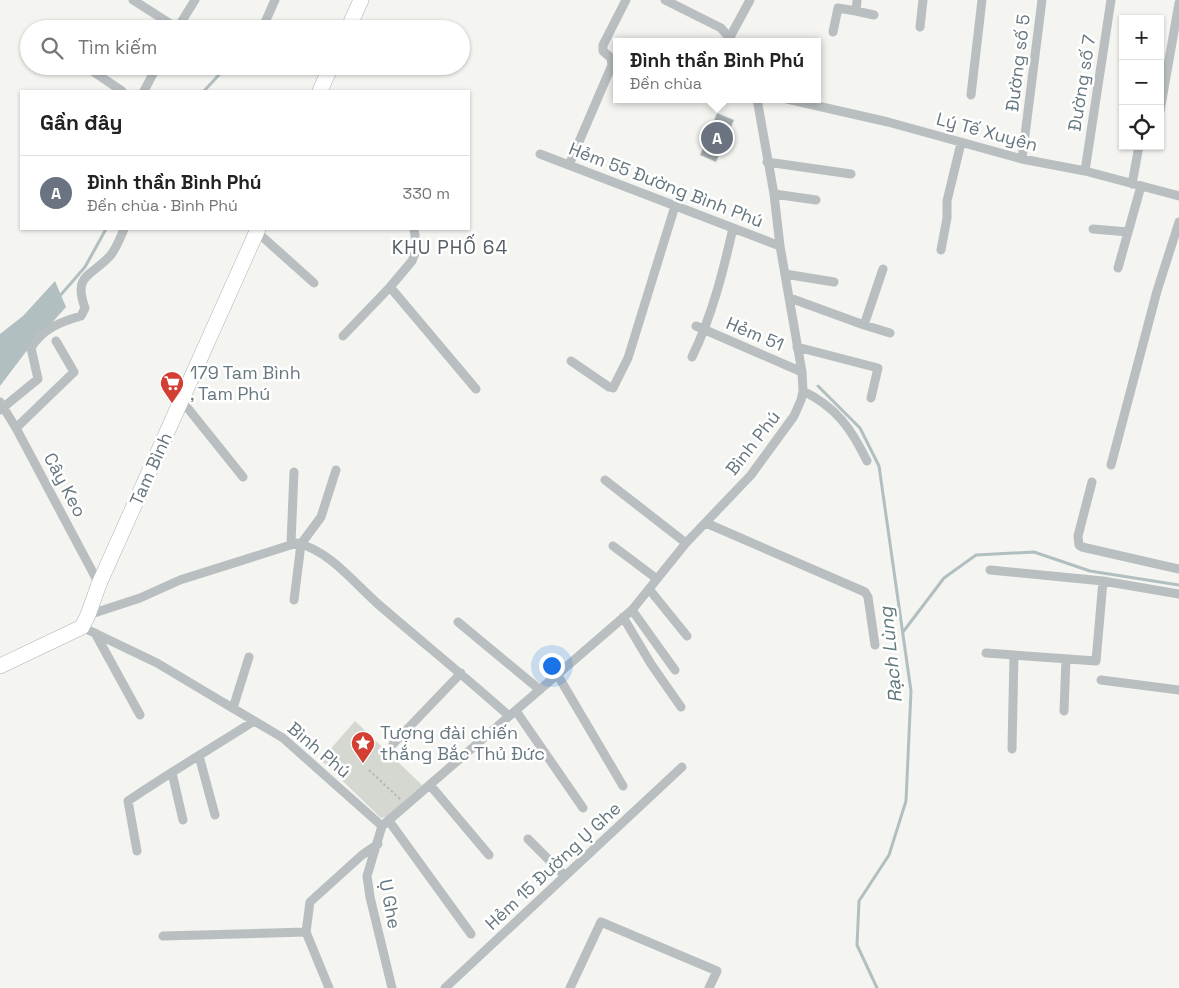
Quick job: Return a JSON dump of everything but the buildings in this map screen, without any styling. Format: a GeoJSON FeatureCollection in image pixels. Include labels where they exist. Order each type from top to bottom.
{"type":"FeatureCollection","features":[{"type":"Feature","properties":{"kind":"main road"},"geometry":{"type":"LineString","coordinates":[[352,20],[361,0]]}},
{"type":"Feature","properties":{"kind":"main road"},"geometry":{"type":"LineString","coordinates":[[320,90],[327,75]]}},
{"type":"Feature","properties":{"kind":"main road","name":"Tam Bình"},"geometry":{"type":"LineString","coordinates":[[88,625],[99,584],[182,402],[257,230]]}},
{"type":"Feature","properties":{"kind":"main road"},"geometry":{"type":"LineString","coordinates":[[0,666],[88,625]]}},
{"type":"Feature","properties":{"kind":"street"},"geometry":{"type":"LineString","coordinates":[[133,0],[163,20]]}},
{"type":"Feature","properties":{"kind":"street"},"geometry":{"type":"LineString","coordinates":[[183,20],[195,0]]}},
{"type":"Feature","properties":{"kind":"street"},"geometry":{"type":"LineString","coordinates":[[266,20],[275,0]]}},
{"type":"Feature","properties":{"kind":"street"},"geometry":{"type":"LineString","coordinates":[[569,165],[612,65],[611,58],[603,51],[603,45],[626,0]]}},
{"type":"Feature","properties":{"kind":"street"},"geometry":{"type":"LineString","coordinates":[[665,0],[721,28],[731,38]]}},
{"type":"Feature","properties":{"kind":"street"},"geometry":{"type":"LineString","coordinates":[[732,38],[750,0]]}},
{"type":"Feature","properties":{"kind":"street"},"geometry":{"type":"LineString","coordinates":[[856,11],[857,0]]}},
{"type":"Feature","properties":{"kind":"street"},"geometry":{"type":"LineString","coordinates":[[920,27],[923,0]]}},
{"type":"Feature","properties":{"kind":"street"},"geometry":{"type":"LineString","coordinates":[[970,95],[982,0]]}},
{"type":"Feature","properties":{"kind":"street","name":"Đường số 5"},"geometry":{"type":"LineString","coordinates":[[1022,160],[1042,0]]}},
{"type":"Feature","properties":{"kind":"street","name":"Đường số 7"},"geometry":{"type":"LineString","coordinates":[[1085,171],[1111,0]]}},
{"type":"Feature","properties":{"kind":"street"},"geometry":{"type":"LineString","coordinates":[[1161,105],[1179,2],[1174,0]]}},
{"type":"Feature","properties":{"kind":"street"},"geometry":{"type":"LineString","coordinates":[[833,32],[838,8],[874,15]]}},
{"type":"Feature","properties":{"kind":"street"},"geometry":{"type":"LineString","coordinates":[[98,75],[121,90]]}},
{"type":"Feature","properties":{"kind":"street"},"geometry":{"type":"LineString","coordinates":[[145,90],[152,75]]}},
{"type":"Feature","properties":{"kind":"street","name":"Bình Phú"},"geometry":{"type":"LineString","coordinates":[[88,625],[157,663],[283,738],[385,824],[632,610],[686,543],[751,475],[794,416],[803,391],[802,372],[758,103]]}},
{"type":"Feature","properties":{"kind":"street","name":"Lý Tế Xuyên"},"geometry":{"type":"LineString","coordinates":[[805,103],[888,122],[1022,160],[1085,171],[1179,196]]}},
{"type":"Feature","properties":{"kind":"street"},"geometry":{"type":"LineString","coordinates":[[941,250],[947,218],[947,201],[961,142]]}},
{"type":"Feature","properties":{"kind":"street"},"geometry":{"type":"LineString","coordinates":[[1118,268],[1128,232],[1136,185],[1139,150]]}},
{"type":"Feature","properties":{"kind":"street","name":"Hẻm 55 Đường Bình Phú"},"geometry":{"type":"LineString","coordinates":[[540,154],[780,246]]}},
{"type":"Feature","properties":{"kind":"street"},"geometry":{"type":"LineString","coordinates":[[767,162],[851,174]]}},
{"type":"Feature","properties":{"kind":"street"},"geometry":{"type":"LineString","coordinates":[[774,194],[816,200]]}},
{"type":"Feature","properties":{"kind":"street"},"geometry":{"type":"LineString","coordinates":[[571,361],[608,387],[613,388],[628,358],[675,206]]}},
{"type":"Feature","properties":{"kind":"street"},"geometry":{"type":"LineString","coordinates":[[1111,465],[1155,298],[1179,222]]}},
{"type":"Feature","properties":{"kind":"street"},"geometry":{"type":"LineString","coordinates":[[692,357],[700,328],[723,271],[733,228]]}},
{"type":"Feature","properties":{"kind":"street"},"geometry":{"type":"LineString","coordinates":[[1093,229],[1128,232]]}},
{"type":"Feature","properties":{"kind":"street"},"geometry":{"type":"LineString","coordinates":[[1,406],[38,379],[31,348],[37,338],[51,326],[80,316],[84,308],[80,296],[80,285],[90,272],[111,256],[124,230]]}},
{"type":"Feature","properties":{"kind":"street"},"geometry":{"type":"LineString","coordinates":[[257,230],[314,283]]}},
{"type":"Feature","properties":{"kind":"street"},"geometry":{"type":"LineString","coordinates":[[343,336],[390,288],[412,261],[417,248],[414,230]]}},
{"type":"Feature","properties":{"kind":"street"},"geometry":{"type":"LineString","coordinates":[[864,326],[883,269]]}},
{"type":"Feature","properties":{"kind":"street"},"geometry":{"type":"LineString","coordinates":[[785,274],[834,282]]}},
{"type":"Feature","properties":{"kind":"street"},"geometry":{"type":"LineString","coordinates":[[390,288],[476,389]]}},
{"type":"Feature","properties":{"kind":"street"},"geometry":{"type":"LineString","coordinates":[[790,298],[864,326],[890,333]]}},
{"type":"Feature","properties":{"kind":"street","name":"Hẻm 51"},"geometry":{"type":"LineString","coordinates":[[700,328],[802,372]]}},
{"type":"Feature","properties":{"kind":"street"},"geometry":{"type":"LineString","coordinates":[[16,428],[74,372],[56,341]]}},
{"type":"Feature","properties":{"kind":"street"},"geometry":{"type":"LineString","coordinates":[[797,348],[878,368],[871,398]]}},
{"type":"Feature","properties":{"kind":"street"},"geometry":{"type":"LineString","coordinates":[[803,391],[818,398],[840,416],[855,436],[867,461]]}},
{"type":"Feature","properties":{"kind":"street"},"geometry":{"type":"LineString","coordinates":[[182,402],[243,477]]}},
{"type":"Feature","properties":{"kind":"street","name":"Cây Keo"},"geometry":{"type":"LineString","coordinates":[[1,406],[16,428],[99,584]]}},
{"type":"Feature","properties":{"kind":"street"},"geometry":{"type":"LineString","coordinates":[[294,600],[301,544],[321,517],[336,470]]}},
{"type":"Feature","properties":{"kind":"street"},"geometry":{"type":"LineString","coordinates":[[291,543],[294,472]]}},
{"type":"Feature","properties":{"kind":"street"},"geometry":{"type":"LineString","coordinates":[[605,480],[686,543]]}},
{"type":"Feature","properties":{"kind":"street"},"geometry":{"type":"LineString","coordinates":[[1092,482],[1078,536],[1082,547],[1179,569]]}},
{"type":"Feature","properties":{"kind":"street"},"geometry":{"type":"LineString","coordinates":[[706,523],[865,592],[868,597],[875,645]]}},
{"type":"Feature","properties":{"kind":"street"},"geometry":{"type":"LineString","coordinates":[[140,715],[88,625],[180,580],[291,543],[301,544],[325,556],[378,604],[512,714],[583,808]]}},
{"type":"Feature","properties":{"kind":"street"},"geometry":{"type":"LineString","coordinates":[[612,546],[657,579]]}},
{"type":"Feature","properties":{"kind":"street"},"geometry":{"type":"LineString","coordinates":[[990,570],[1103,581],[1179,594]]}},
{"type":"Feature","properties":{"kind":"street"},"geometry":{"type":"LineString","coordinates":[[986,654],[1096,661],[1103,581]]}},
{"type":"Feature","properties":{"kind":"street"},"geometry":{"type":"LineString","coordinates":[[649,589],[687,636]]}},
{"type":"Feature","properties":{"kind":"street"},"geometry":{"type":"LineString","coordinates":[[632,610],[675,670]]}},
{"type":"Feature","properties":{"kind":"street"},"geometry":{"type":"LineString","coordinates":[[623,618],[650,664],[681,706]]}},
{"type":"Feature","properties":{"kind":"street"},"geometry":{"type":"LineString","coordinates":[[458,622],[540,690]]}},
{"type":"Feature","properties":{"kind":"street"},"geometry":{"type":"LineString","coordinates":[[1012,749],[1014,655]]}},
{"type":"Feature","properties":{"kind":"street"},"geometry":{"type":"LineString","coordinates":[[233,708],[249,657]]}},
{"type":"Feature","properties":{"kind":"street"},"geometry":{"type":"LineString","coordinates":[[1064,711],[1066,659]]}},
{"type":"Feature","properties":{"kind":"street"},"geometry":{"type":"LineString","coordinates":[[393,744],[461,673]]}},
{"type":"Feature","properties":{"kind":"street"},"geometry":{"type":"LineString","coordinates":[[557,674],[623,786]]}},
{"type":"Feature","properties":{"kind":"street"},"geometry":{"type":"LineString","coordinates":[[1101,680],[1179,690]]}},
{"type":"Feature","properties":{"kind":"street"},"geometry":{"type":"LineString","coordinates":[[137,852],[128,801],[183,764],[254,721]]}},
{"type":"Feature","properties":{"kind":"street"},"geometry":{"type":"LineString","coordinates":[[199,756],[215,816]]}},
{"type":"Feature","properties":{"kind":"street","name":"Hẻm 15 Đường Ụ Ghe"},"geometry":{"type":"LineString","coordinates":[[445,988],[682,767]]}},
{"type":"Feature","properties":{"kind":"street"},"geometry":{"type":"LineString","coordinates":[[172,773],[183,820]]}},
{"type":"Feature","properties":{"kind":"street"},"geometry":{"type":"LineString","coordinates":[[430,785],[489,855]]}},
{"type":"Feature","properties":{"kind":"street"},"geometry":{"type":"LineString","coordinates":[[385,824],[471,934]]}},
{"type":"Feature","properties":{"kind":"street","name":"Ụ Ghe"},"geometry":{"type":"LineString","coordinates":[[385,824],[367,876],[370,897],[392,988]]}},
{"type":"Feature","properties":{"kind":"street"},"geometry":{"type":"LineString","coordinates":[[528,839],[565,876]]}},
{"type":"Feature","properties":{"kind":"street"},"geometry":{"type":"LineString","coordinates":[[329,988],[306,932],[310,902],[362,855],[378,844]]}},
{"type":"Feature","properties":{"kind":"street"},"geometry":{"type":"LineString","coordinates":[[570,988],[601,922],[716,971],[710,988]]}},
{"type":"Feature","properties":{"kind":"street"},"geometry":{"type":"LineString","coordinates":[[163,936],[306,932]]}},
{"type":"Feature","properties":{"kind":"path"},"geometry":{"type":"LineString","coordinates":[[369,770],[407,806]]}},
{"type":"Feature","properties":{"kind":"shaded area"},"geometry":{"type":"Polygon","coordinates":[[[55,281],[66,307],[25,353],[0,386],[0,334],[23,316],[55,281]]]}},
{"type":"Feature","properties":{"kind":"shaded area"},"geometry":{"type":"Polygon","coordinates":[[[355,721],[422,785],[386,817],[381,818],[321,760],[355,721]]]}},
{"type":"Feature","properties":{"kind":"waterway"},"geometry":{"type":"LineString","coordinates":[[205,90],[219,75]]}},
{"type":"Feature","properties":{"kind":"waterway"},"geometry":{"type":"LineString","coordinates":[[58,298],[85,267],[105,230]]}},
{"type":"Feature","properties":{"kind":"waterway","name":"Rạch Lùng"},"geometry":{"type":"LineString","coordinates":[[818,386],[860,428],[879,466],[911,691],[906,801],[889,855],[859,901],[857,945],[877,988]]}},
{"type":"Feature","properties":{"kind":"waterway"},"geometry":{"type":"LineString","coordinates":[[903,632],[944,578],[976,555],[1034,552],[1090,571],[1179,585]]}},
{"type":"Feature","properties":{"kind":"place","name":"Đình thần Bình Phú"},"geometry":{"type":"Point","coordinates":[717,138]}},
{"type":"Feature","properties":{"kind":"place","name":"179 Tam Bình , Tam Phú"},"geometry":{"type":"Point","coordinates":[172,404]}},
{"type":"Feature","properties":{"kind":"place","name":"Tượng đài chiến thắng Bắc Thủ Đức"},"geometry":{"type":"Point","coordinates":[363,764]}},
{"type":"Feature","properties":{"kind":"district","name":"KHU PHỐ 64"},"geometry":{"type":"Point","coordinates":[450,247]}}]}
